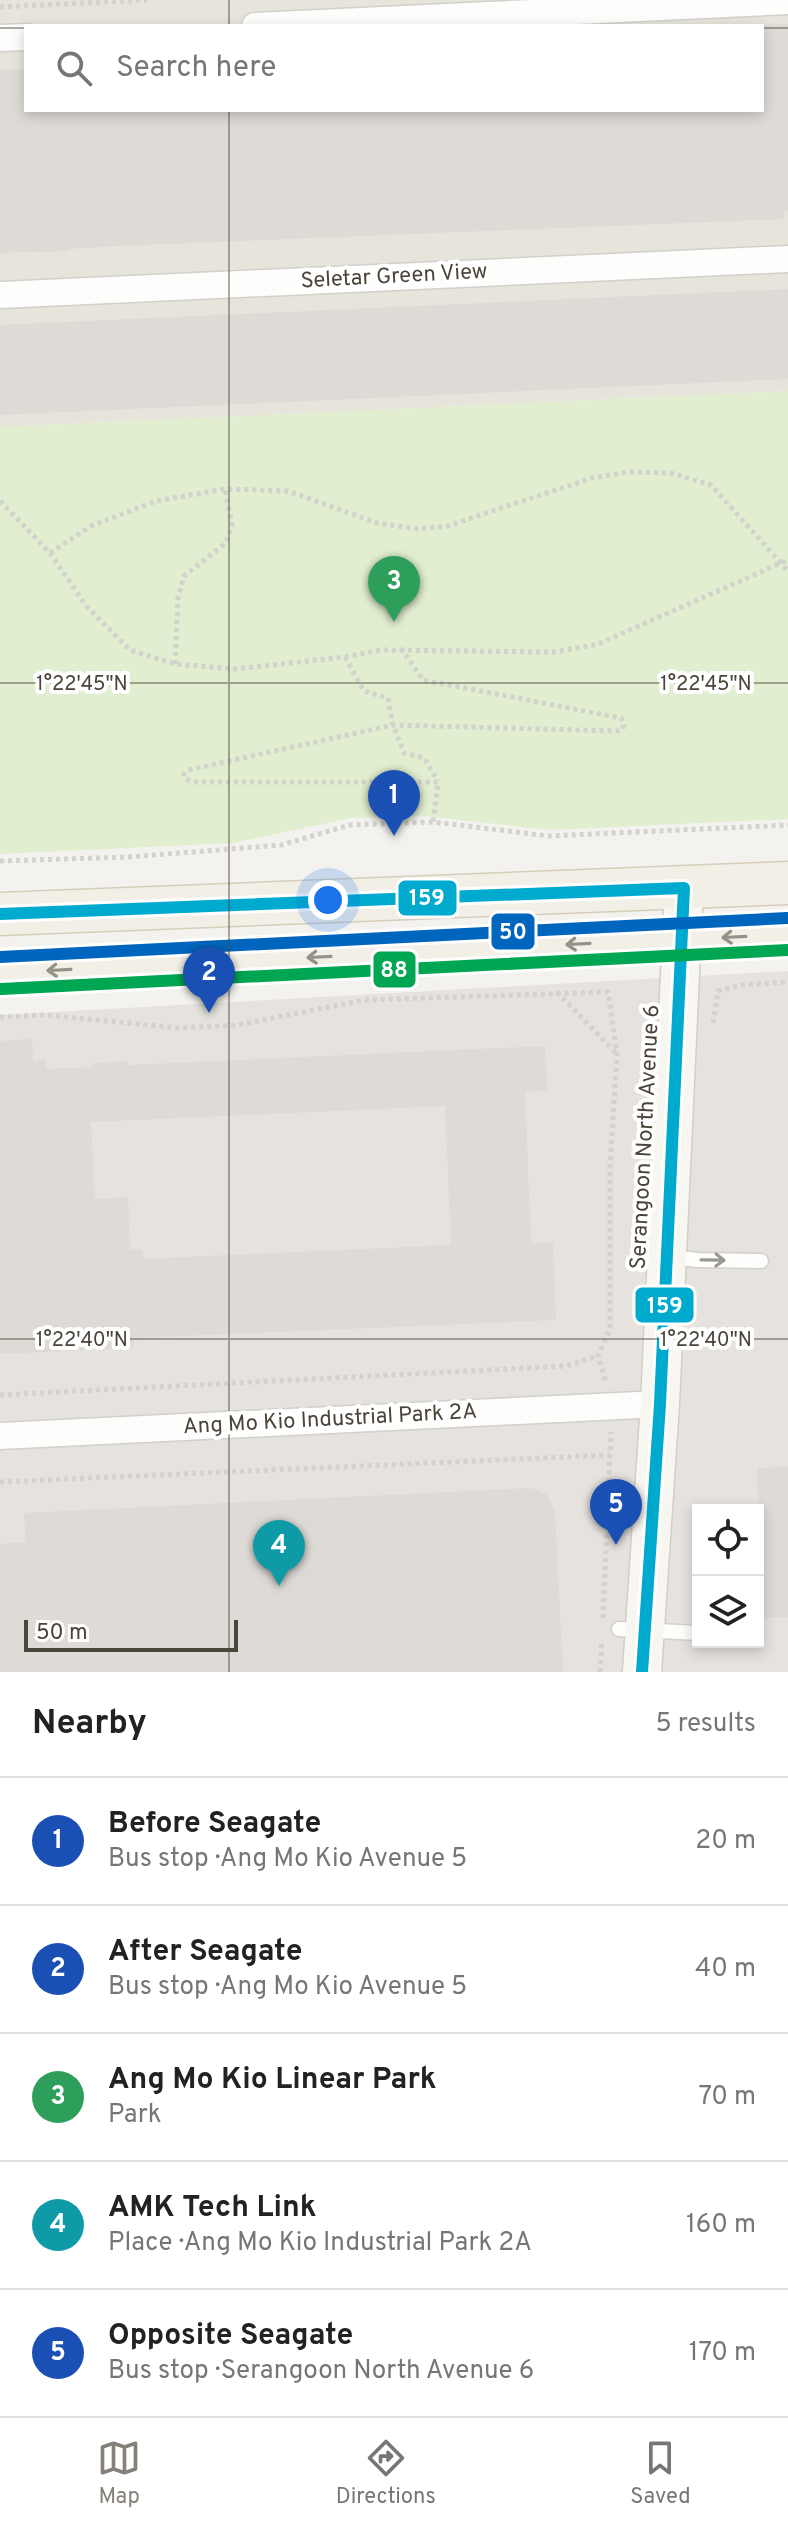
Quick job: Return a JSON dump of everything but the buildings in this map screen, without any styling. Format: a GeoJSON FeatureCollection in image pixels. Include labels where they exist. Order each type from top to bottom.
{"type":"FeatureCollection","features":[{"type":"Feature","properties":{"kind":"main road"},"geometry":{"type":"LineString","coordinates":[[0,914],[788,883]]}},
{"type":"Feature","properties":{"kind":"main road"},"geometry":{"type":"LineString","coordinates":[[0,973],[788,934]]}},
{"type":"Feature","properties":{"kind":"street"},"geometry":{"type":"LineString","coordinates":[[298,24],[788,1]]}},
{"type":"Feature","properties":{"kind":"street"},"geometry":{"type":"LineString","coordinates":[[0,38],[24,37]]}},
{"type":"Feature","properties":{"kind":"street","name":"Seletar Green View"},"geometry":{"type":"LineString","coordinates":[[0,295],[788,259]]}},
{"type":"Feature","properties":{"kind":"street","name":"Serangoon North Avenue 6"},"geometry":{"type":"LineString","coordinates":[[642,1672],[632,1630],[635,1405],[652,1255],[670,888]]}},
{"type":"Feature","properties":{"kind":"street","name":"Ang Mo Kio Industrial Park 2A"},"geometry":{"type":"LineString","coordinates":[[0,1436],[635,1405]]}},
{"type":"Feature","properties":{"kind":"street","name":"Serangoon North Avenue 6"},"geometry":{"type":"LineString","coordinates":[[617,1672],[632,1630]]}},
{"type":"Feature","properties":{"kind":"lane"},"geometry":{"type":"LineString","coordinates":[[652,1255],[761,1261]]}},
{"type":"Feature","properties":{"kind":"lane"},"geometry":{"type":"LineString","coordinates":[[632,1630],[692,1633]]}},
{"type":"Feature","properties":{"kind":"path"},"geometry":{"type":"LineString","coordinates":[[0,7],[147,0]]}},
{"type":"Feature","properties":{"kind":"path"},"geometry":{"type":"LineString","coordinates":[[50,553],[91,526],[156,501],[225,489],[288,491],[377,523],[417,529],[447,526],[592,478],[629,472],[671,473],[711,485],[788,571]]}},
{"type":"Feature","properties":{"kind":"path"},"geometry":{"type":"LineString","coordinates":[[175,664],[178,598],[184,576],[226,543],[232,526],[225,489]]}},
{"type":"Feature","properties":{"kind":"path"},"geometry":{"type":"LineString","coordinates":[[0,501],[50,553],[87,607],[130,650],[175,664],[236,669],[401,648],[554,652],[598,644],[788,560]]}},
{"type":"Feature","properties":{"kind":"path"},"geometry":{"type":"LineString","coordinates":[[401,648],[423,680],[621,718],[624,725],[622,730],[616,731],[393,725],[188,770],[184,774],[192,782],[438,782]]}},
{"type":"Feature","properties":{"kind":"path"},"geometry":{"type":"LineString","coordinates":[[345,657],[364,691],[388,698],[393,725],[404,753],[424,758],[438,782],[433,822]]}},
{"type":"Feature","properties":{"kind":"path"},"geometry":{"type":"LineString","coordinates":[[0,861],[128,857],[281,845],[350,825],[433,822],[549,836],[788,825]]}},
{"type":"Feature","properties":{"kind":"path"},"geometry":{"type":"LineString","coordinates":[[718,991],[741,985],[788,982]]}},
{"type":"Feature","properties":{"kind":"path"},"geometry":{"type":"LineString","coordinates":[[556,992],[617,1054]]}},
{"type":"Feature","properties":{"kind":"path"},"geometry":{"type":"LineString","coordinates":[[0,1017],[46,1015],[179,1028],[237,1025],[364,1000],[608,992],[617,1054],[610,1166],[610,1329],[598,1356],[566,1366],[0,1395]]}},
{"type":"Feature","properties":{"kind":"path"},"geometry":{"type":"LineString","coordinates":[[598,1356],[635,1405],[611,1455],[600,1672]]}},
{"type":"Feature","properties":{"kind":"path"},"geometry":{"type":"LineString","coordinates":[[0,1482],[611,1455]]}},
{"type":"Feature","properties":{"kind":"shaded area"},"geometry":{"type":"Polygon","coordinates":[[[0,0],[788,0],[788,391],[0,427],[0,0]]]}},
{"type":"Feature","properties":{"kind":"shaded area"},"geometry":{"type":"Polygon","coordinates":[[[788,971],[788,1672],[0,1672],[0,1015],[788,971]]]}},
{"type":"Feature","properties":{"kind":"green space"},"geometry":{"type":"Polygon","coordinates":[[[788,391],[788,819],[551,830],[422,816],[352,818],[233,843],[0,854],[0,427],[788,391]]]}},
{"type":"Feature","properties":{"kind":"transit line","name":"159"},"geometry":{"type":"LineString","coordinates":[[0,914],[684,888],[660,1404],[642,1672]]}},
{"type":"Feature","properties":{"kind":"transit line","name":"50"},"geometry":{"type":"LineString","coordinates":[[0,957],[787,918]]}},
{"type":"Feature","properties":{"kind":"transit line","name":"88"},"geometry":{"type":"LineString","coordinates":[[1,989],[788,950]]}},
{"type":"Feature","properties":{"kind":"place","name":"Ang Mo Kio Linear Park"},"geometry":{"type":"Point","coordinates":[394,622]}},
{"type":"Feature","properties":{"kind":"place","name":"Before Seagate"},"geometry":{"type":"Point","coordinates":[394,836]}},
{"type":"Feature","properties":{"kind":"place","name":"After Seagate"},"geometry":{"type":"Point","coordinates":[209,1013]}},
{"type":"Feature","properties":{"kind":"place","name":"Opposite Seagate"},"geometry":{"type":"Point","coordinates":[616,1545]}},
{"type":"Feature","properties":{"kind":"place","name":"AMK Tech Link"},"geometry":{"type":"Point","coordinates":[279,1586]}}]}
